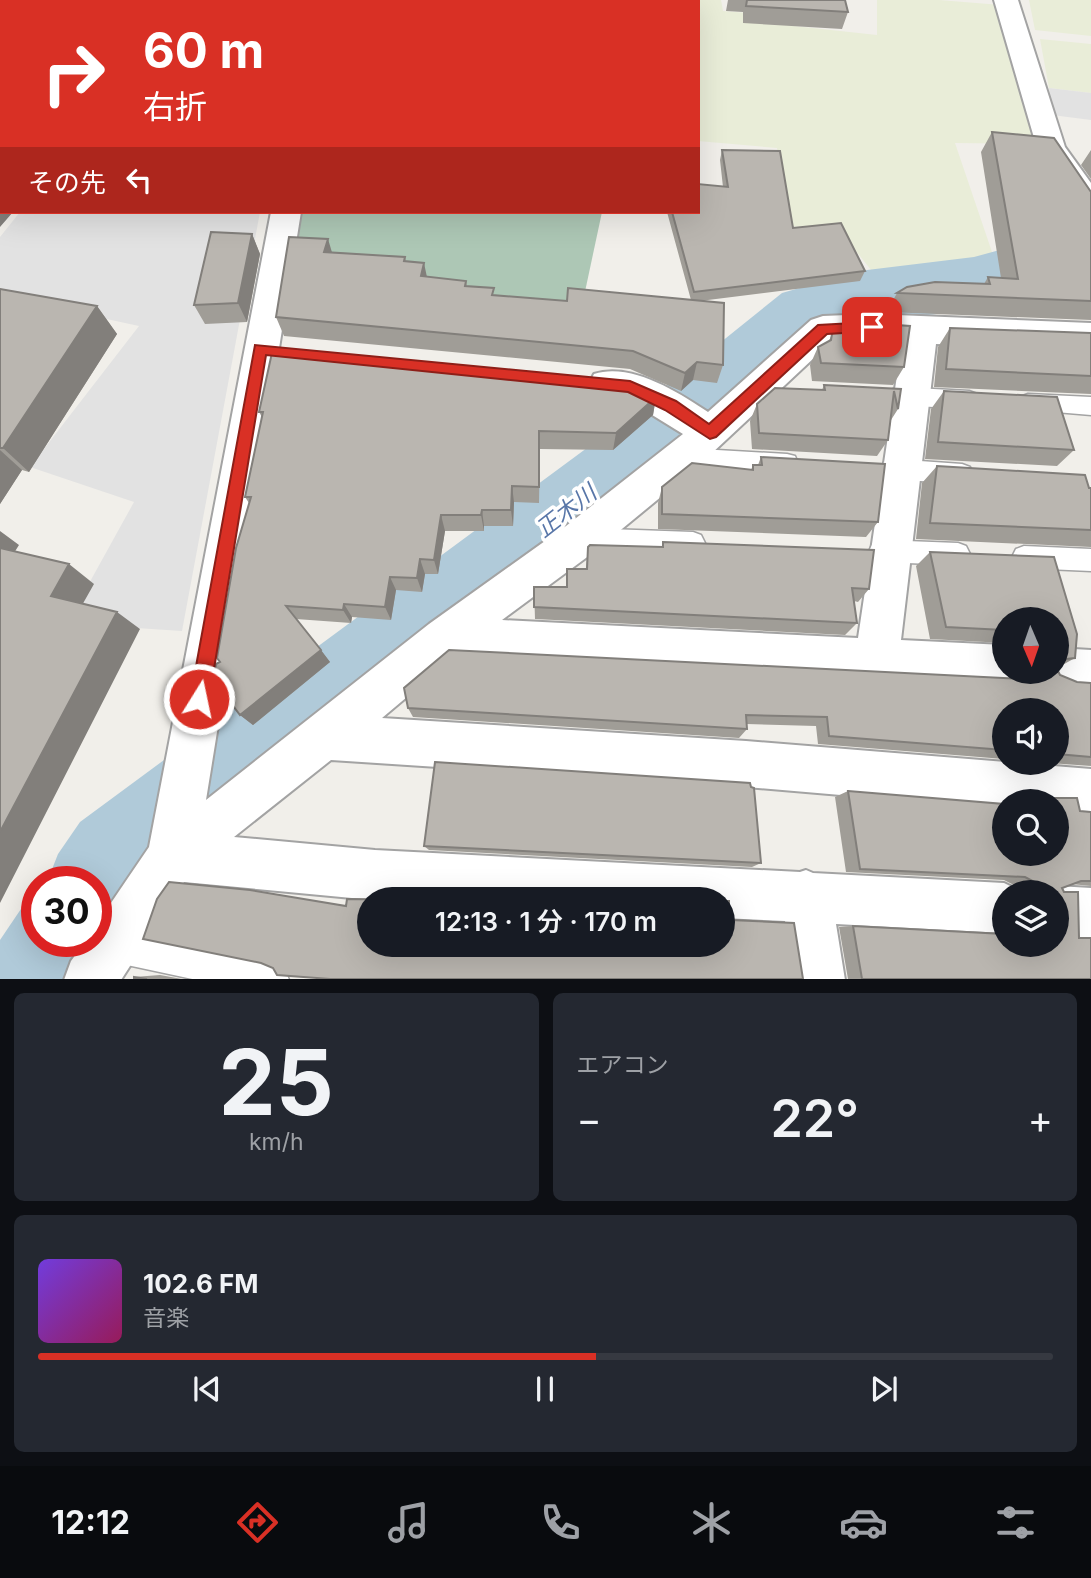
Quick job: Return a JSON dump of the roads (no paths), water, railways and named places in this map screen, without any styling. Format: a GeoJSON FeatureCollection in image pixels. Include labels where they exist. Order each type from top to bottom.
{"type":"FeatureCollection","features":[{"type":"Feature","properties":{"kind":"street"},"geometry":{"type":"LineString","coordinates":[[1006,0],[1051,148],[1091,206]]}},
{"type":"Feature","properties":{"kind":"street"},"geometry":{"type":"LineString","coordinates":[[173,848],[274,350],[286,214]]}},
{"type":"Feature","properties":{"kind":"street"},"geometry":{"type":"LineString","coordinates":[[101,963],[173,848],[324,737],[444,638],[580,539],[691,430],[773,390],[823,329],[872,327],[1091,337]]}},
{"type":"Feature","properties":{"kind":"street"},"geometry":{"type":"LineString","coordinates":[[877,659],[878,551],[889,469],[912,397],[920,331]]}},
{"type":"Feature","properties":{"kind":"street"},"geometry":{"type":"LineString","coordinates":[[575,381],[630,387],[691,430]]}},
{"type":"Feature","properties":{"kind":"street"},"geometry":{"type":"LineString","coordinates":[[444,638],[992,665]]}},
{"type":"Feature","properties":{"kind":"street"},"geometry":{"type":"LineString","coordinates":[[1069,670],[1091,671]]}},
{"type":"Feature","properties":{"kind":"street"},"geometry":{"type":"LineString","coordinates":[[324,737],[746,764],[1091,793]]}},
{"type":"Feature","properties":{"kind":"street"},"geometry":{"type":"LineString","coordinates":[[173,848],[375,874],[806,895],[992,907]]}},
{"type":"Feature","properties":{"kind":"street"},"geometry":{"type":"LineString","coordinates":[[806,895],[819,979]]}},
{"type":"Feature","properties":{"kind":"street"},"geometry":{"type":"LineString","coordinates":[[1069,912],[1091,913]]}},
{"type":"Feature","properties":{"kind":"lane"},"geometry":{"type":"LineString","coordinates":[[870,395],[1091,406]]}},
{"type":"Feature","properties":{"kind":"lane"},"geometry":{"type":"LineString","coordinates":[[691,430],[806,464]]}},
{"type":"Feature","properties":{"kind":"lane"},"geometry":{"type":"LineString","coordinates":[[889,469],[983,475]]}},
{"type":"Feature","properties":{"kind":"lane"},"geometry":{"type":"LineString","coordinates":[[580,539],[716,544]]}},
{"type":"Feature","properties":{"kind":"lane"},"geometry":{"type":"LineString","coordinates":[[878,551],[1091,560]]}},
{"type":"Feature","properties":{"kind":"lane"},"geometry":{"type":"LineString","coordinates":[[101,963],[274,979]]}},
{"type":"Feature","properties":{"kind":"waterway","name":"正木川"},"geometry":{"type":"LineString","coordinates":[[112,867],[117,859],[642,452],[807,312],[859,297],[974,283],[1041,264],[1091,243]]}},
{"type":"Feature","properties":{"kind":"waterway","name":"正木川"},"geometry":{"type":"LineString","coordinates":[[41,979],[55,957]]}}]}
